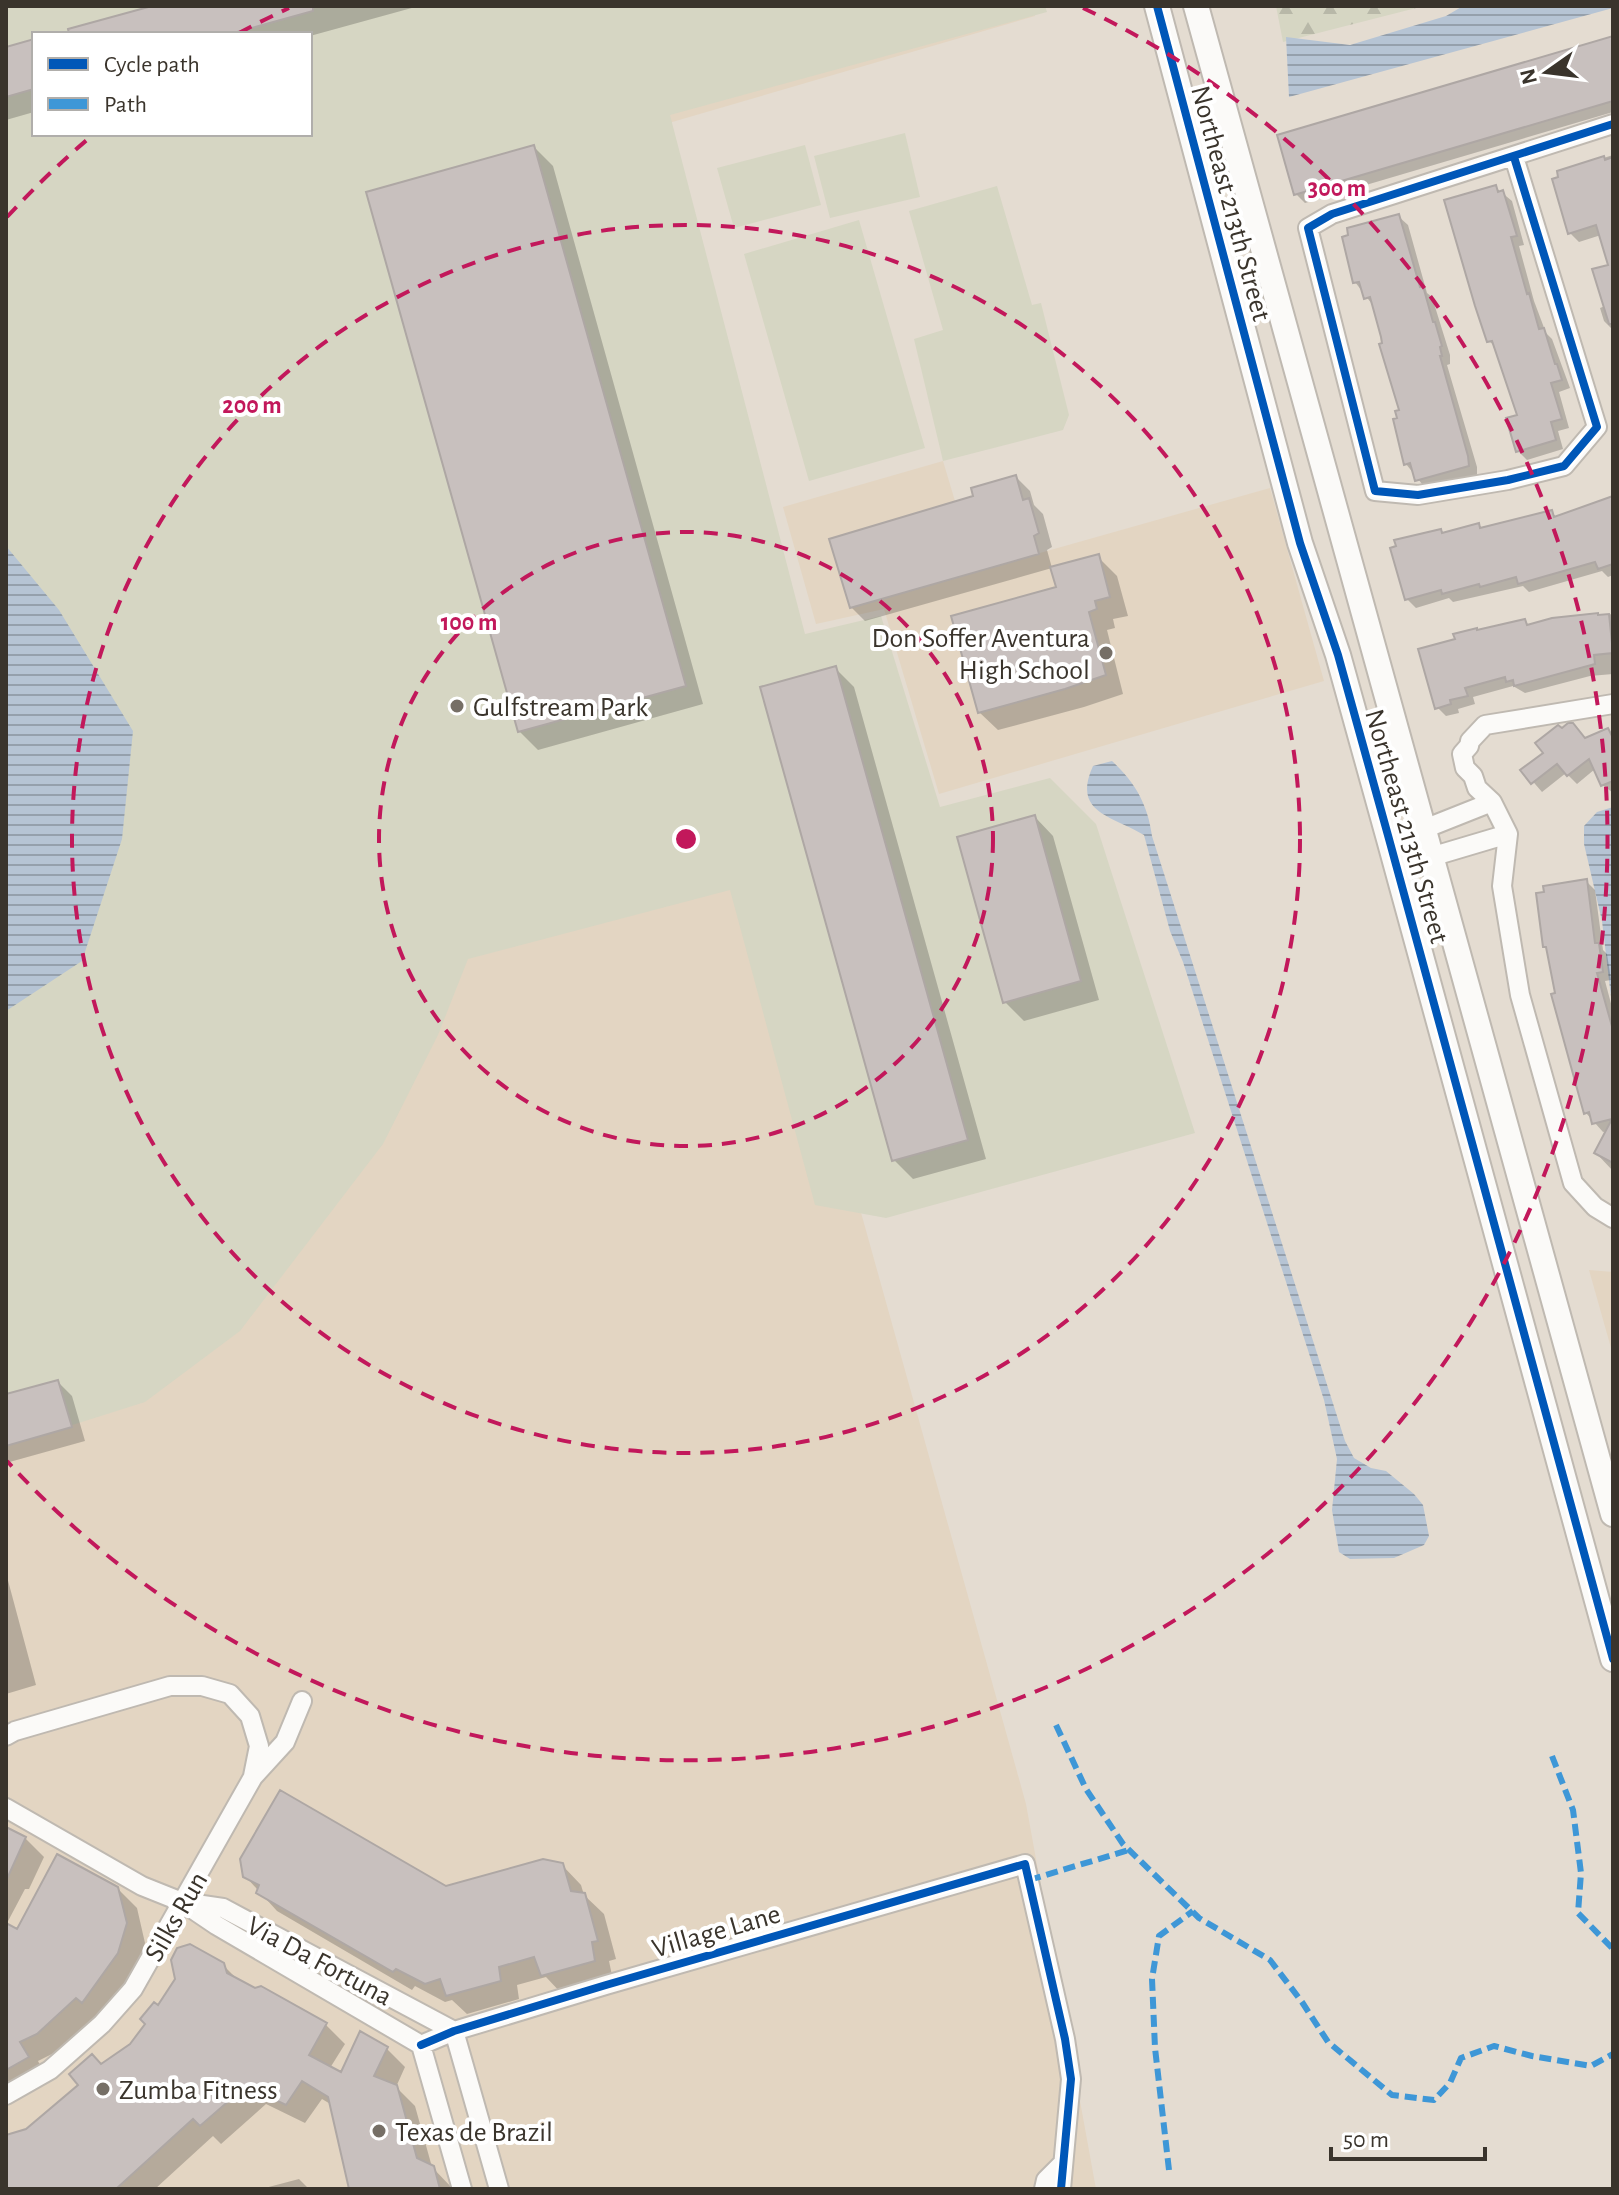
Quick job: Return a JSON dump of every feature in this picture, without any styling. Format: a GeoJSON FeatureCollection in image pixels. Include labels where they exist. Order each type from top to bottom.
{"type":"FeatureCollection","features":[{"type":"Feature","properties":{"kind":"street","name":"Northeast 213th Street"},"geometry":{"type":"LineString","coordinates":[[1157,6],[1300,543],[1338,655],[1613,1659]]}},
{"type":"Feature","properties":{"kind":"street","name":"Northeast 213th Street"},"geometry":{"type":"LineString","coordinates":[[1196,6],[1613,1514]]}},
{"type":"Feature","properties":{"kind":"street"},"geometry":{"type":"LineString","coordinates":[[1514,157],[1597,427],[1564,466],[1508,480],[1418,495],[1375,491],[1308,228],[1332,214],[1613,124]]}},
{"type":"Feature","properties":{"kind":"street"},"geometry":{"type":"LineString","coordinates":[[1613,704],[1485,725],[1462,754],[1465,768],[1473,776],[1477,788],[1492,802],[1508,834],[1502,886],[1520,995],[1573,1183],[1595,1207],[1613,1218]]}},
{"type":"Feature","properties":{"kind":"street"},"geometry":{"type":"LineString","coordinates":[[1389,839],[1424,829],[1492,802]]}},
{"type":"Feature","properties":{"kind":"street"},"geometry":{"type":"LineString","coordinates":[[1397,867],[1508,834]]}},
{"type":"Feature","properties":{"kind":"street"},"geometry":{"type":"LineString","coordinates":[[6,1736],[170,1686],[202,1686],[230,1694],[250,1716],[259,1746],[253,1777]]}},
{"type":"Feature","properties":{"kind":"street","name":"Silks Run"},"geometry":{"type":"LineString","coordinates":[[6,2095],[50,2070],[102,2024],[133,1989],[253,1777],[285,1742],[302,1701]]}},
{"type":"Feature","properties":{"kind":"street","name":"Via Da Fortuna"},"geometry":{"type":"LineString","coordinates":[[6,1808],[142,1886],[182,1902],[421,2045]]}},
{"type":"Feature","properties":{"kind":"street","name":"Village Lane"},"geometry":{"type":"LineString","coordinates":[[421,2045],[454,2031],[606,1985],[1025,1864],[1065,2039],[1071,2079],[1063,2163]]}},
{"type":"Feature","properties":{"kind":"street","name":"Via Da Fortuna"},"geometry":{"type":"LineString","coordinates":[[182,1902],[223,1908],[454,2031]]}},
{"type":"Feature","properties":{"kind":"street"},"geometry":{"type":"LineString","coordinates":[[454,2031],[499,2189]]}},
{"type":"Feature","properties":{"kind":"street"},"geometry":{"type":"LineString","coordinates":[[421,2045],[462,2189]]}},
{"type":"Feature","properties":{"kind":"street"},"geometry":{"type":"LineString","coordinates":[[1044,2189],[1046,2180],[1063,2163]]}},
{"type":"Feature","properties":{"kind":"street"},"geometry":{"type":"LineString","coordinates":[[1061,2189],[1063,2163]]}},
{"type":"Feature","properties":{"kind":"shaded area"},"geometry":{"type":"Polygon","coordinates":[[[6,6],[1033,6],[1035,16],[638,132],[807,1019],[1026,1804],[1096,2189],[6,2189],[6,6]]]}},
{"type":"Feature","properties":{"kind":"shaded area","name":"Don Soffer Aventura High School"},"geometry":{"type":"Polygon","coordinates":[[[943,461],[976,571],[1270,488],[1324,681],[939,794],[884,609],[816,624],[783,507],[943,461]]]}},
{"type":"Feature","properties":{"kind":"shaded area"},"geometry":{"type":"Polygon","coordinates":[[[1589,1270],[1613,1272],[1613,1355],[1589,1270]]]}},
{"type":"Feature","properties":{"kind":"green space","name":"Gulfstream Park"},"geometry":{"type":"Polygon","coordinates":[[[6,6],[1045,6],[1047,12],[670,115],[805,634],[881,616],[940,807],[1050,778],[1096,824],[1195,1133],[886,1218],[815,1205],[730,890],[468,959],[438,1035],[383,1144],[240,1331],[145,1402],[6,1446],[6,6]]]}},
{"type":"Feature","properties":{"kind":"green space"},"geometry":{"type":"Polygon","coordinates":[[[1276,6],[1424,6],[1283,42],[1276,6]]]}},
{"type":"Feature","properties":{"kind":"green space"},"geometry":{"type":"Polygon","coordinates":[[[905,133],[920,197],[830,218],[814,156],[905,133]]]}},
{"type":"Feature","properties":{"kind":"green space"},"geometry":{"type":"Polygon","coordinates":[[[805,145],[821,205],[734,228],[717,168],[805,145]]]}},
{"type":"Feature","properties":{"kind":"green space"},"geometry":{"type":"Polygon","coordinates":[[[997,186],[1032,305],[1041,303],[1069,415],[1063,430],[943,461],[914,339],[943,330],[909,211],[997,186]]]}},
{"type":"Feature","properties":{"kind":"green space"},"geometry":{"type":"Polygon","coordinates":[[[859,220],[925,448],[809,481],[744,254],[859,220]]]}},
{"type":"Feature","properties":{"kind":"water"},"geometry":{"type":"Polygon","coordinates":[[[1463,6],[1613,8],[1289,97],[1286,37],[1350,45],[1446,16],[1463,6]]]}},
{"type":"Feature","properties":{"kind":"water"},"geometry":{"type":"Polygon","coordinates":[[[6,546],[59,610],[133,731],[122,839],[82,961],[6,1011],[6,546]]]}},
{"type":"Feature","properties":{"kind":"water"},"geometry":{"type":"Polygon","coordinates":[[[1112,761],[1134,786],[1144,804],[1345,1441],[1354,1458],[1371,1468],[1386,1471],[1423,1505],[1429,1536],[1424,1545],[1394,1558],[1350,1559],[1339,1552],[1332,1510],[1337,1459],[1324,1400],[1183,962],[1170,931],[1144,835],[1098,811],[1087,794],[1093,766],[1112,761]]]}},
{"type":"Feature","properties":{"kind":"water"},"geometry":{"type":"Polygon","coordinates":[[[1613,807],[1613,1014],[1602,921],[1584,844],[1584,826],[1597,812],[1613,807]]]}},
{"type":"Feature","properties":{"kind":"building"},"geometry":{"type":"Polygon","coordinates":[[[152,6],[313,6],[313,11],[237,32],[69,32],[68,29],[152,6]]]}},
{"type":"Feature","properties":{"kind":"building"},"geometry":{"type":"Polygon","coordinates":[[[1613,36],[1613,101],[1294,195],[1277,135],[1613,36]]]}},
{"type":"Feature","properties":{"kind":"building"},"geometry":{"type":"Polygon","coordinates":[[[32,40],[32,90],[6,97],[6,47],[32,40]]]}},
{"type":"Feature","properties":{"kind":"building"},"geometry":{"type":"Polygon","coordinates":[[[534,145],[686,686],[518,732],[366,192],[534,145]]]}},
{"type":"Feature","properties":{"kind":"building"},"geometry":{"type":"Polygon","coordinates":[[[1604,156],[1605,160],[1613,157],[1613,324],[1609,324],[1592,269],[1608,265],[1596,225],[1568,234],[1552,179],[1558,177],[1557,171],[1604,156]]]}},
{"type":"Feature","properties":{"kind":"building"},"geometry":{"type":"Polygon","coordinates":[[[1496,185],[1498,192],[1503,190],[1517,236],[1511,237],[1527,294],[1539,329],[1544,328],[1562,380],[1551,383],[1562,419],[1551,422],[1556,440],[1516,452],[1506,418],[1517,415],[1492,341],[1487,342],[1444,200],[1496,185]]]}},
{"type":"Feature","properties":{"kind":"building"},"geometry":{"type":"Polygon","coordinates":[[[1399,214],[1420,287],[1423,286],[1442,346],[1440,356],[1469,466],[1415,481],[1410,463],[1404,465],[1393,419],[1397,418],[1395,411],[1399,410],[1379,344],[1382,343],[1381,337],[1370,297],[1364,299],[1359,282],[1353,283],[1342,237],[1348,235],[1347,228],[1399,214]]]}},
{"type":"Feature","properties":{"kind":"building"},"geometry":{"type":"Polygon","coordinates":[[[1016,475],[1023,500],[1029,498],[1039,533],[1034,536],[1039,554],[850,608],[829,539],[973,496],[971,488],[1016,475]]]}},
{"type":"Feature","properties":{"kind":"building"},"geometry":{"type":"Polygon","coordinates":[[[1613,496],[1613,564],[1598,569],[1595,562],[1518,584],[1516,577],[1442,594],[1441,590],[1405,600],[1390,548],[1396,546],[1394,540],[1441,529],[1442,533],[1479,523],[1480,528],[1552,510],[1554,517],[1613,496]]]}},
{"type":"Feature","properties":{"kind":"building"},"geometry":{"type":"Polygon","coordinates":[[[1099,554],[1110,597],[1095,601],[1097,609],[1089,612],[1106,675],[978,713],[951,616],[1056,587],[1050,567],[1099,554]]]}},
{"type":"Feature","properties":{"kind":"building"},"geometry":{"type":"Polygon","coordinates":[[[1609,614],[1613,653],[1594,655],[1595,664],[1514,686],[1513,680],[1506,682],[1505,677],[1465,688],[1468,696],[1450,700],[1451,704],[1435,709],[1418,649],[1455,639],[1453,634],[1477,628],[1525,619],[1527,625],[1552,618],[1609,614]]]}},
{"type":"Feature","properties":{"kind":"building"},"geometry":{"type":"Polygon","coordinates":[[[836,666],[968,1140],[892,1161],[760,687],[836,666]]]}},
{"type":"Feature","properties":{"kind":"building"},"geometry":{"type":"Polygon","coordinates":[[[1573,723],[1585,738],[1608,728],[1613,738],[1613,781],[1601,786],[1589,759],[1567,776],[1557,764],[1531,784],[1520,770],[1543,753],[1535,743],[1558,725],[1562,728],[1573,723]]]}},
{"type":"Feature","properties":{"kind":"building"},"geometry":{"type":"Polygon","coordinates":[[[1035,815],[1081,981],[1003,1003],[957,837],[1035,815]]]}},
{"type":"Feature","properties":{"kind":"building"},"geometry":{"type":"Polygon","coordinates":[[[1587,879],[1595,943],[1599,943],[1603,972],[1597,973],[1613,1030],[1613,1163],[1594,1153],[1612,1119],[1592,1124],[1589,1112],[1584,1114],[1551,994],[1555,993],[1546,947],[1543,947],[1536,893],[1544,892],[1543,886],[1587,879]]]}},
{"type":"Feature","properties":{"kind":"building"},"geometry":{"type":"Polygon","coordinates":[[[58,1380],[72,1427],[6,1446],[6,1394],[58,1380]]]}},
{"type":"Feature","properties":{"kind":"building"},"geometry":{"type":"Polygon","coordinates":[[[280,1790],[446,1886],[543,1859],[563,1863],[571,1891],[585,1893],[598,1941],[592,1942],[595,1961],[541,1976],[534,1957],[499,1967],[501,1981],[446,1996],[440,1979],[425,1984],[396,1969],[393,1972],[256,1893],[259,1885],[243,1877],[240,1859],[280,1790]]]}},
{"type":"Feature","properties":{"kind":"building"},"geometry":{"type":"Polygon","coordinates":[[[6,1827],[26,1837],[6,1881],[6,1827]]]}},
{"type":"Feature","properties":{"kind":"building"},"geometry":{"type":"Polygon","coordinates":[[[57,1854],[118,1887],[127,1923],[118,1953],[82,2003],[76,1998],[37,2034],[20,2042],[29,2057],[6,2070],[6,1923],[17,1929],[57,1854]]]}},
{"type":"Feature","properties":{"kind":"building"},"geometry":{"type":"Polygon","coordinates":[[[190,1944],[224,1963],[227,1973],[255,1988],[261,1986],[327,2023],[309,2055],[341,2072],[360,2031],[388,2047],[374,2076],[397,2085],[417,2158],[434,2166],[440,2189],[349,2189],[328,2097],[302,2081],[286,2105],[246,2086],[200,2126],[193,2119],[116,2189],[6,2189],[6,2135],[26,2129],[78,2085],[69,2074],[92,2054],[101,2064],[130,2044],[145,2024],[140,2019],[154,2002],[158,2005],[175,1979],[171,1960],[177,1948],[190,1944]]]}},
{"type":"Feature","properties":{"kind":"marked path"},"geometry":{"type":"LineString","coordinates":[[1056,1725],[1086,1789],[1123,1844],[1199,1918],[1270,1960],[1328,2042],[1392,2095],[1434,2100],[1450,2083],[1461,2058],[1494,2046],[1591,2066],[1613,2054]]}},
{"type":"Feature","properties":{"kind":"marked path"},"geometry":{"type":"LineString","coordinates":[[1552,1756],[1573,1810],[1581,1873],[1578,1913],[1613,1949]]}},
{"type":"Feature","properties":{"kind":"marked path"},"geometry":{"type":"LineString","coordinates":[[1029,1880],[1129,1850]]}},
{"type":"Feature","properties":{"kind":"marked path"},"geometry":{"type":"LineString","coordinates":[[1169,2170],[1155,2048],[1152,1979],[1159,1936],[1193,1911]]}},
{"type":"Feature","properties":{"kind":"cycle path"},"geometry":{"type":"LineString","coordinates":[[1157,6],[1300,543],[1338,655],[1613,1659]]}},
{"type":"Feature","properties":{"kind":"cycle path"},"geometry":{"type":"LineString","coordinates":[[1514,157],[1597,427],[1564,466],[1508,480],[1418,495],[1375,491],[1308,228],[1332,214],[1613,124]]}},
{"type":"Feature","properties":{"kind":"cycle path"},"geometry":{"type":"LineString","coordinates":[[421,2045],[454,2031],[606,1985],[1025,1864],[1065,2039],[1071,2079],[1061,2189]]}},
{"type":"Feature","properties":{"kind":"place","name":"Don Soffer Aventura High School"},"geometry":{"type":"Point","coordinates":[1106,653]}},
{"type":"Feature","properties":{"kind":"place","name":"Gulfstream Park"},"geometry":{"type":"Point","coordinates":[457,706]}},
{"type":"Feature","properties":{"kind":"place","name":"Zumba Fitness"},"geometry":{"type":"Point","coordinates":[103,2089]}},
{"type":"Feature","properties":{"kind":"place","name":"Texas de Brazil"},"geometry":{"type":"Point","coordinates":[379,2131]}}]}
